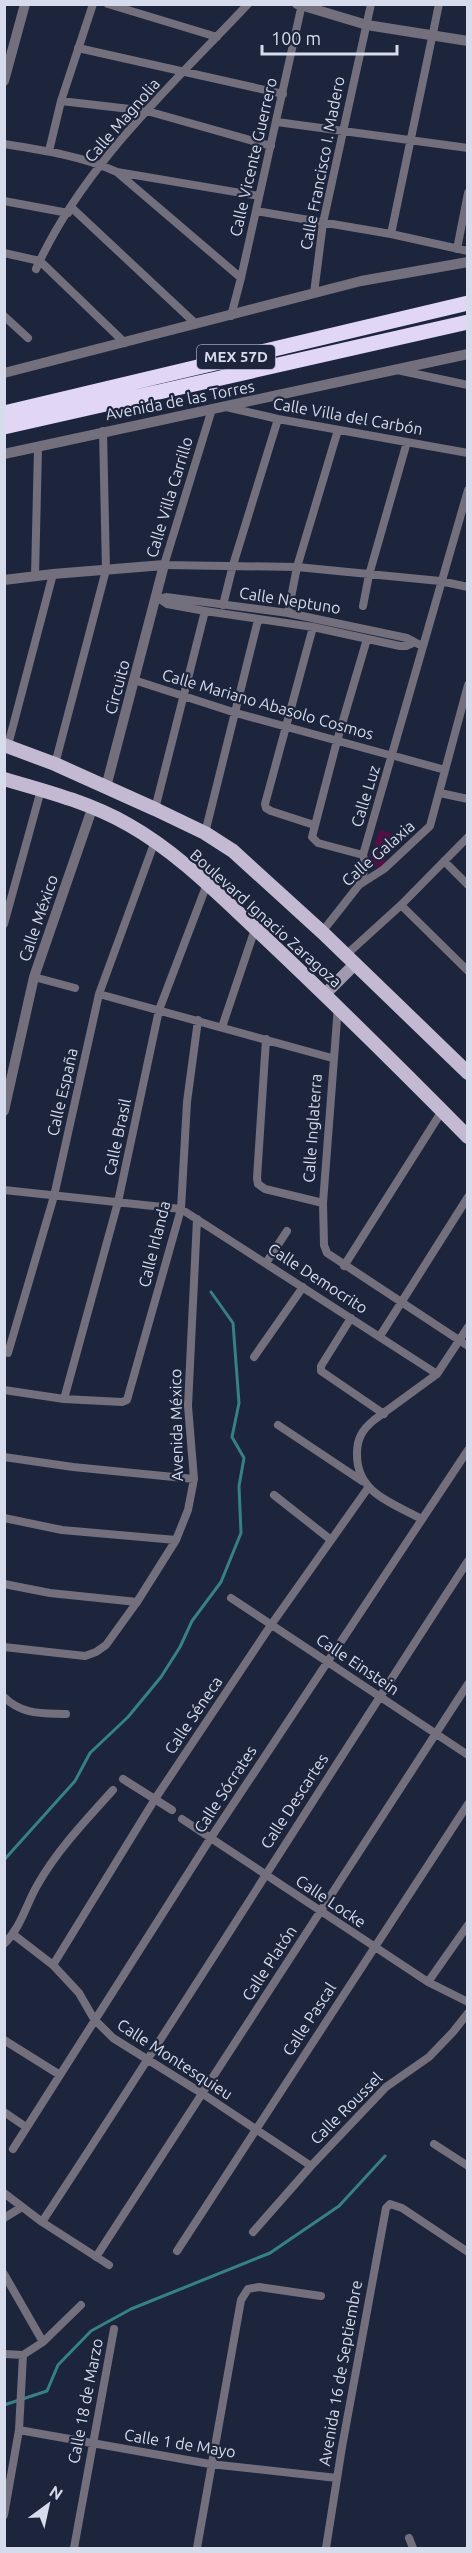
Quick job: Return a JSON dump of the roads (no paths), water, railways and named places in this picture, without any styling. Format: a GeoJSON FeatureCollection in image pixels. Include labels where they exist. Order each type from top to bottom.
{"type":"FeatureCollection","features":[{"type":"Feature","properties":{"kind":"highway","name":"MEX 57D"},"geometry":{"type":"LineString","coordinates":[[4,413],[468,303]]}},
{"type":"Feature","properties":{"kind":"highway","name":"MEX 57D"},"geometry":{"type":"LineString","coordinates":[[4,427],[468,322]]}},
{"type":"Feature","properties":{"kind":"main road","name":"Boulevard Ignacio Zaragoza"},"geometry":{"type":"LineString","coordinates":[[6,745],[55,764],[155,809],[205,833],[233,851],[322,932],[468,1073]]}},
{"type":"Feature","properties":{"kind":"main road","name":"Boulevard Ignacio Zaragoza"},"geometry":{"type":"LineString","coordinates":[[4,779],[92,808],[127,824],[155,841],[207,884],[338,1005],[468,1137]]}},
{"type":"Feature","properties":{"kind":"main road"},"geometry":{"type":"LineString","coordinates":[[325,994],[351,960]]}},
{"type":"Feature","properties":{"kind":"street"},"geometry":{"type":"LineString","coordinates":[[4,81],[25,4]]}},
{"type":"Feature","properties":{"kind":"street"},"geometry":{"type":"LineString","coordinates":[[49,151],[61,101],[93,4]]}},
{"type":"Feature","properties":{"kind":"street"},"geometry":{"type":"LineString","coordinates":[[108,4],[218,37]]}},
{"type":"Feature","properties":{"kind":"street","name":"Calle Magnolia"},"geometry":{"type":"LineString","coordinates":[[38,265],[70,210],[102,165],[147,111],[248,4]]}},
{"type":"Feature","properties":{"kind":"street","name":"Calle Francisco I. Madero"},"geometry":{"type":"LineString","coordinates":[[314,293],[323,223],[371,4]]}},
{"type":"Feature","properties":{"kind":"street"},"geometry":{"type":"LineString","coordinates":[[391,234],[439,4]]}},
{"type":"Feature","properties":{"kind":"street"},"geometry":{"type":"LineString","coordinates":[[300,5],[367,25],[468,41]]}},
{"type":"Feature","properties":{"kind":"street","name":"Calle Vicente Guerrero"},"geometry":{"type":"LineString","coordinates":[[231,316],[277,122],[300,5]]}},
{"type":"Feature","properties":{"kind":"street"},"geometry":{"type":"LineString","coordinates":[[78,48],[283,94]]}},
{"type":"Feature","properties":{"kind":"street"},"geometry":{"type":"LineString","coordinates":[[61,101],[147,111],[271,146]]}},
{"type":"Feature","properties":{"kind":"street"},"geometry":{"type":"LineString","coordinates":[[277,122],[468,148]]}},
{"type":"Feature","properties":{"kind":"street"},"geometry":{"type":"LineString","coordinates":[[4,144],[49,151],[102,165],[117,172],[259,196]]}},
{"type":"Feature","properties":{"kind":"street"},"geometry":{"type":"LineString","coordinates":[[117,172],[241,278]]}},
{"type":"Feature","properties":{"kind":"street"},"geometry":{"type":"LineString","coordinates":[[457,249],[468,193]]}},
{"type":"Feature","properties":{"kind":"street"},"geometry":{"type":"LineString","coordinates":[[4,201],[70,210],[196,324]]}},
{"type":"Feature","properties":{"kind":"street"},"geometry":{"type":"LineString","coordinates":[[256,211],[391,234],[468,251]]}},
{"type":"Feature","properties":{"kind":"street"},"geometry":{"type":"LineString","coordinates":[[4,253],[38,265],[125,343]]}},
{"type":"Feature","properties":{"kind":"street"},"geometry":{"type":"LineString","coordinates":[[4,373],[361,281],[468,262]]}},
{"type":"Feature","properties":{"kind":"street"},"geometry":{"type":"LineString","coordinates":[[4,316],[28,338]]}},
{"type":"Feature","properties":{"kind":"street","name":"Avenida de las Torres"},"geometry":{"type":"LineString","coordinates":[[4,454],[468,354]]}},
{"type":"Feature","properties":{"kind":"street"},"geometry":{"type":"LineString","coordinates":[[394,370],[468,385]]}},
{"type":"Feature","properties":{"kind":"street","name":"Calle Villa del Carbón"},"geometry":{"type":"LineString","coordinates":[[224,407],[468,453]]}},
{"type":"Feature","properties":{"kind":"street","name":"Calle Villa Carrillo"},"geometry":{"type":"LineString","coordinates":[[158,598],[164,565],[212,409]]}},
{"type":"Feature","properties":{"kind":"street"},"geometry":{"type":"LineString","coordinates":[[223,605],[278,419]]}},
{"type":"Feature","properties":{"kind":"street"},"geometry":{"type":"LineString","coordinates":[[288,613],[297,567],[338,430]]}},
{"type":"Feature","properties":{"kind":"street"},"geometry":{"type":"LineString","coordinates":[[55,764],[106,570],[103,431]]}},
{"type":"Feature","properties":{"kind":"street"},"geometry":{"type":"LineString","coordinates":[[363,606],[369,575],[407,442]]}},
{"type":"Feature","properties":{"kind":"street"},"geometry":{"type":"LineString","coordinates":[[35,576],[38,448]]}},
{"type":"Feature","properties":{"kind":"street","name":"Calle Luz"},"geometry":{"type":"LineString","coordinates":[[359,885],[366,866],[363,855],[395,756],[417,644],[440,581],[468,490]]}},
{"type":"Feature","properties":{"kind":"street"},"geometry":{"type":"LineString","coordinates":[[4,580],[164,565],[233,565],[297,567],[440,581],[468,587]]}},
{"type":"Feature","properties":{"kind":"street"},"geometry":{"type":"LineString","coordinates":[[6,745],[53,574]]}},
{"type":"Feature","properties":{"kind":"street","name":"Calle Neptuno"},"geometry":{"type":"LineString","coordinates":[[158,598],[166,597],[288,613],[407,638],[417,644]]}},
{"type":"Feature","properties":{"kind":"street","name":"Calle Neptuno"},"geometry":{"type":"LineString","coordinates":[[158,598],[167,604],[205,611],[313,627],[406,646],[417,644]]}},
{"type":"Feature","properties":{"kind":"street","name":"Circuito"},"geometry":{"type":"LineString","coordinates":[[106,787],[158,598]]}},
{"type":"Feature","properties":{"kind":"street"},"geometry":{"type":"LineString","coordinates":[[155,809],[205,611]]}},
{"type":"Feature","properties":{"kind":"street"},"geometry":{"type":"LineString","coordinates":[[205,833],[258,620]]}},
{"type":"Feature","properties":{"kind":"street"},"geometry":{"type":"LineString","coordinates":[[313,627],[265,804],[266,808],[314,825]]}},
{"type":"Feature","properties":{"kind":"street"},"geometry":{"type":"LineString","coordinates":[[363,855],[314,841],[314,825],[367,639]]}},
{"type":"Feature","properties":{"kind":"street","name":"Calle Mariano Abasolo Cosmos"},"geometry":{"type":"LineString","coordinates":[[134,680],[236,713],[445,770]]}},
{"type":"Feature","properties":{"kind":"street","name":"Calle Galaxia"},"geometry":{"type":"LineString","coordinates":[[322,932],[359,885],[384,869],[426,832],[433,821],[468,685]]}},
{"type":"Feature","properties":{"kind":"street"},"geometry":{"type":"LineString","coordinates":[[4,924],[41,790]]}},
{"type":"Feature","properties":{"kind":"street"},"geometry":{"type":"LineString","coordinates":[[440,793],[468,799]]}},
{"type":"Feature","properties":{"kind":"street","name":"Calle México"},"geometry":{"type":"LineString","coordinates":[[4,1111],[34,977],[92,808]]}},
{"type":"Feature","properties":{"kind":"street"},"geometry":{"type":"LineString","coordinates":[[351,960],[468,837]]}},
{"type":"Feature","properties":{"kind":"street","name":"Calle España"},"geometry":{"type":"LineString","coordinates":[[8,1353],[54,1196],[99,994],[155,841]]}},
{"type":"Feature","properties":{"kind":"street"},"geometry":{"type":"LineString","coordinates":[[444,861],[468,885]]}},
{"type":"Feature","properties":{"kind":"street","name":"Calle Brasil"},"geometry":{"type":"LineString","coordinates":[[64,1399],[118,1202],[159,1010],[207,884]]}},
{"type":"Feature","properties":{"kind":"street"},"geometry":{"type":"LineString","coordinates":[[401,905],[468,971]]}},
{"type":"Feature","properties":{"kind":"street"},"geometry":{"type":"LineString","coordinates":[[222,1027],[255,929]]}},
{"type":"Feature","properties":{"kind":"street"},"geometry":{"type":"LineString","coordinates":[[34,977],[75,988]]}},
{"type":"Feature","properties":{"kind":"street"},"geometry":{"type":"LineString","coordinates":[[99,994],[332,1058]]}},
{"type":"Feature","properties":{"kind":"street","name":"Calle Inglaterra"},"geometry":{"type":"LineString","coordinates":[[338,1005],[332,1058],[323,1203],[324,1245],[327,1252],[344,1266]]}},
{"type":"Feature","properties":{"kind":"street","name":"Calle Irlanda"},"geometry":{"type":"LineString","coordinates":[[64,1399],[122,1402],[127,1400],[181,1209],[187,1102],[198,1020]]}},
{"type":"Feature","properties":{"kind":"street"},"geometry":{"type":"LineString","coordinates":[[266,1039],[256,1178],[258,1184],[265,1189],[323,1203]]}},
{"type":"Feature","properties":{"kind":"street"},"geometry":{"type":"LineString","coordinates":[[442,1111],[344,1266],[468,1346]]}},
{"type":"Feature","properties":{"kind":"street"},"geometry":{"type":"LineString","coordinates":[[4,1190],[181,1209]]}},
{"type":"Feature","properties":{"kind":"street"},"geometry":{"type":"LineString","coordinates":[[380,1336],[468,1197]]}},
{"type":"Feature","properties":{"kind":"street","name":"Calle Democrito"},"geometry":{"type":"LineString","coordinates":[[181,1209],[437,1374]]}},
{"type":"Feature","properties":{"kind":"street","name":"Avenida México"},"geometry":{"type":"LineString","coordinates":[[4,1647],[85,1656],[96,1652],[106,1645],[137,1602],[176,1540],[188,1510],[194,1479],[188,1406],[197,1219]]}},
{"type":"Feature","properties":{"kind":"street"},"geometry":{"type":"LineString","coordinates":[[266,1263],[287,1231]]}},
{"type":"Feature","properties":{"kind":"street"},"geometry":{"type":"LineString","coordinates":[[254,1357],[303,1287]]}},
{"type":"Feature","properties":{"kind":"street"},"geometry":{"type":"LineString","coordinates":[[351,1318],[321,1366],[321,1371],[384,1414]]}},
{"type":"Feature","properties":{"kind":"street"},"geometry":{"type":"LineString","coordinates":[[365,1485],[357,1459],[359,1438],[364,1429],[437,1374],[468,1327]]}},
{"type":"Feature","properties":{"kind":"street"},"geometry":{"type":"LineString","coordinates":[[4,1390],[64,1399]]}},
{"type":"Feature","properties":{"kind":"street"},"geometry":{"type":"LineString","coordinates":[[278,1425],[365,1485],[422,1519]]}},
{"type":"Feature","properties":{"kind":"street","name":"Calle Sócrates"},"geometry":{"type":"LineString","coordinates":[[13,2149],[210,1839],[468,1450]]}},
{"type":"Feature","properties":{"kind":"street"},"geometry":{"type":"LineString","coordinates":[[4,1457],[73,1467],[194,1479]]}},
{"type":"Feature","properties":{"kind":"street","name":"Calle Séneca"},"geometry":{"type":"LineString","coordinates":[[53,1965],[155,1799],[271,1625],[331,1540],[365,1485]]}},
{"type":"Feature","properties":{"kind":"street"},"geometry":{"type":"LineString","coordinates":[[274,1494],[331,1540]]}},
{"type":"Feature","properties":{"kind":"street"},"geometry":{"type":"LineString","coordinates":[[4,1518],[62,1530],[176,1540]]}},
{"type":"Feature","properties":{"kind":"street","name":"Calle Descartes"},"geometry":{"type":"LineString","coordinates":[[42,2222],[149,2060],[265,1874],[468,1561]]}},
{"type":"Feature","properties":{"kind":"street"},"geometry":{"type":"LineString","coordinates":[[4,1584],[50,1593],[137,1602]]}},
{"type":"Feature","properties":{"kind":"street","name":"Calle Einstein"},"geometry":{"type":"LineString","coordinates":[[231,1598],[468,1755]]}},
{"type":"Feature","properties":{"kind":"street","name":"Calle Platón"},"geometry":{"type":"LineString","coordinates":[[96,2257],[468,1684]]}},
{"type":"Feature","properties":{"kind":"street"},"geometry":{"type":"LineString","coordinates":[[4,1697],[17,1708],[27,1712],[66,1714]]}},
{"type":"Feature","properties":{"kind":"street"},"geometry":{"type":"LineString","coordinates":[[123,1779],[172,1810]]}},
{"type":"Feature","properties":{"kind":"street"},"geometry":{"type":"LineString","coordinates":[[4,1944],[14,1935],[37,1886],[52,1861],[114,1790]]}},
{"type":"Feature","properties":{"kind":"street","name":"Calle Pascal"},"geometry":{"type":"LineString","coordinates":[[177,2251],[468,1804]]}},
{"type":"Feature","properties":{"kind":"street","name":"Calle Locke"},"geometry":{"type":"LineString","coordinates":[[182,1819],[428,1982],[468,2002]]}},
{"type":"Feature","properties":{"kind":"street"},"geometry":{"type":"LineString","coordinates":[[428,1982],[468,1925]]}},
{"type":"Feature","properties":{"kind":"street","name":"Calle Montesquieu"},"geometry":{"type":"LineString","coordinates":[[14,1935],[53,1965],[79,1993],[94,2019],[113,2038],[203,2094],[311,2166]]}},
{"type":"Feature","properties":{"kind":"street","name":"Calle Roussel"},"geometry":{"type":"LineString","coordinates":[[253,2232],[311,2166],[387,2087],[429,2056],[468,2013]]}},
{"type":"Feature","properties":{"kind":"street"},"geometry":{"type":"LineString","coordinates":[[4,2040],[60,2075]]}},
{"type":"Feature","properties":{"kind":"street"},"geometry":{"type":"LineString","coordinates":[[4,2112],[26,2127]]}},
{"type":"Feature","properties":{"kind":"street"},"geometry":{"type":"LineString","coordinates":[[434,2144],[468,2166]]}},
{"type":"Feature","properties":{"kind":"street"},"geometry":{"type":"LineString","coordinates":[[4,2193],[42,2222],[109,2265]]}},
{"type":"Feature","properties":{"kind":"street","name":"Avenida 16 de Septiembre"},"geometry":{"type":"LineString","coordinates":[[326,2548],[383,2215],[390,2204],[402,2208],[468,2252]]}},
{"type":"Feature","properties":{"kind":"street"},"geometry":{"type":"LineString","coordinates":[[4,2218],[22,2207]]}},
{"type":"Feature","properties":{"kind":"street"},"geometry":{"type":"LineString","coordinates":[[4,2274],[43,2342]]}},
{"type":"Feature","properties":{"kind":"street"},"geometry":{"type":"LineString","coordinates":[[197,2548],[210,2464],[241,2300],[248,2289],[259,2287],[321,2295]]}},
{"type":"Feature","properties":{"kind":"street"},"geometry":{"type":"LineString","coordinates":[[4,2354],[23,2355],[43,2342],[81,2306]]}},
{"type":"Feature","properties":{"kind":"street","name":"Calle 18 de Marzo"},"geometry":{"type":"LineString","coordinates":[[74,2548],[91,2444],[114,2329]]}},
{"type":"Feature","properties":{"kind":"street"},"geometry":{"type":"LineString","coordinates":[[4,2515],[19,2430],[23,2355]]}},
{"type":"Feature","properties":{"kind":"street","name":"Calle 1 de Mayo"},"geometry":{"type":"LineString","coordinates":[[19,2430],[210,2464],[337,2478]]}},
{"type":"Feature","properties":{"kind":"street"},"geometry":{"type":"LineString","coordinates":[[409,2538],[413,2548]]}},
{"type":"Feature","properties":{"kind":"waterway"},"geometry":{"type":"LineString","coordinates":[[4,1860],[75,1781],[90,1753],[128,1717],[161,1677],[180,1647],[192,1621],[221,1582],[241,1533],[239,1486],[244,1458],[232,1437],[239,1403],[233,1323],[211,1292]]}},
{"type":"Feature","properties":{"kind":"waterway"},"geometry":{"type":"LineString","coordinates":[[4,2405],[47,2391],[58,2365],[91,2331],[131,2309],[270,2253],[339,2206],[385,2156]]}}]}
